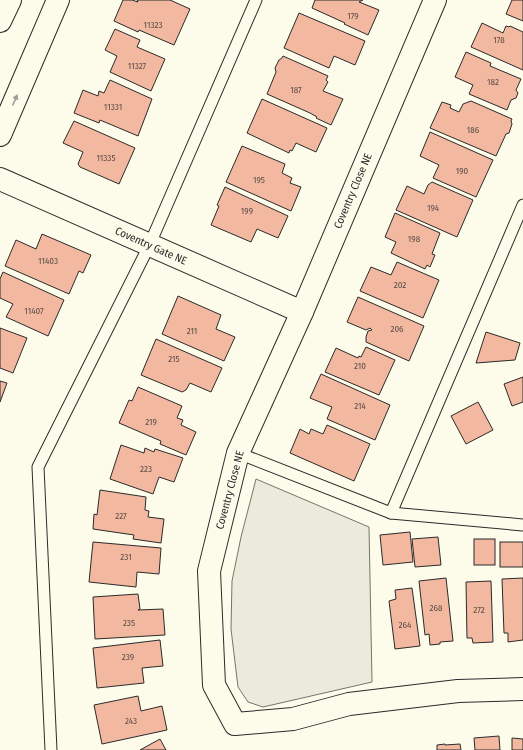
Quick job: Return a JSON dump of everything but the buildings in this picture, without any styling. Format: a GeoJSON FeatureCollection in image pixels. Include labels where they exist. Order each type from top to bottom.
{"type":"FeatureCollection","features":[{"type":"Feature","properties":{"kind":"street"},"geometry":{"type":"LineString","coordinates":[[0,21],[10,0]]}},
{"type":"Feature","properties":{"kind":"street"},"geometry":{"type":"LineString","coordinates":[[0,136],[58,0]]}},
{"type":"Feature","properties":{"kind":"street","name":"Coventry Close NE"},"geometry":{"type":"LineString","coordinates":[[435,0],[302,312],[238,453],[209,571],[214,685],[235,724],[293,719],[349,704],[458,691],[523,689]]}},
{"type":"Feature","properties":{"kind":"street","name":"Coventry Gate NE"},"geometry":{"type":"LineString","coordinates":[[0,179],[149,246],[302,312]]}},
{"type":"Feature","properties":{"kind":"lane"},"geometry":{"type":"LineString","coordinates":[[51,750],[38,467],[149,246],[256,0]]}},
{"type":"Feature","properties":{"kind":"lane"},"geometry":{"type":"LineString","coordinates":[[391,513],[523,205]]}},
{"type":"Feature","properties":{"kind":"lane"},"geometry":{"type":"LineString","coordinates":[[238,453],[391,513],[523,525]]}},
{"type":"Feature","properties":{"kind":"shaded area"},"geometry":{"type":"Polygon","coordinates":[[[256,479],[369,527],[372,682],[263,707],[248,702],[238,687],[231,629],[232,581],[241,537],[256,479]]]}}]}
